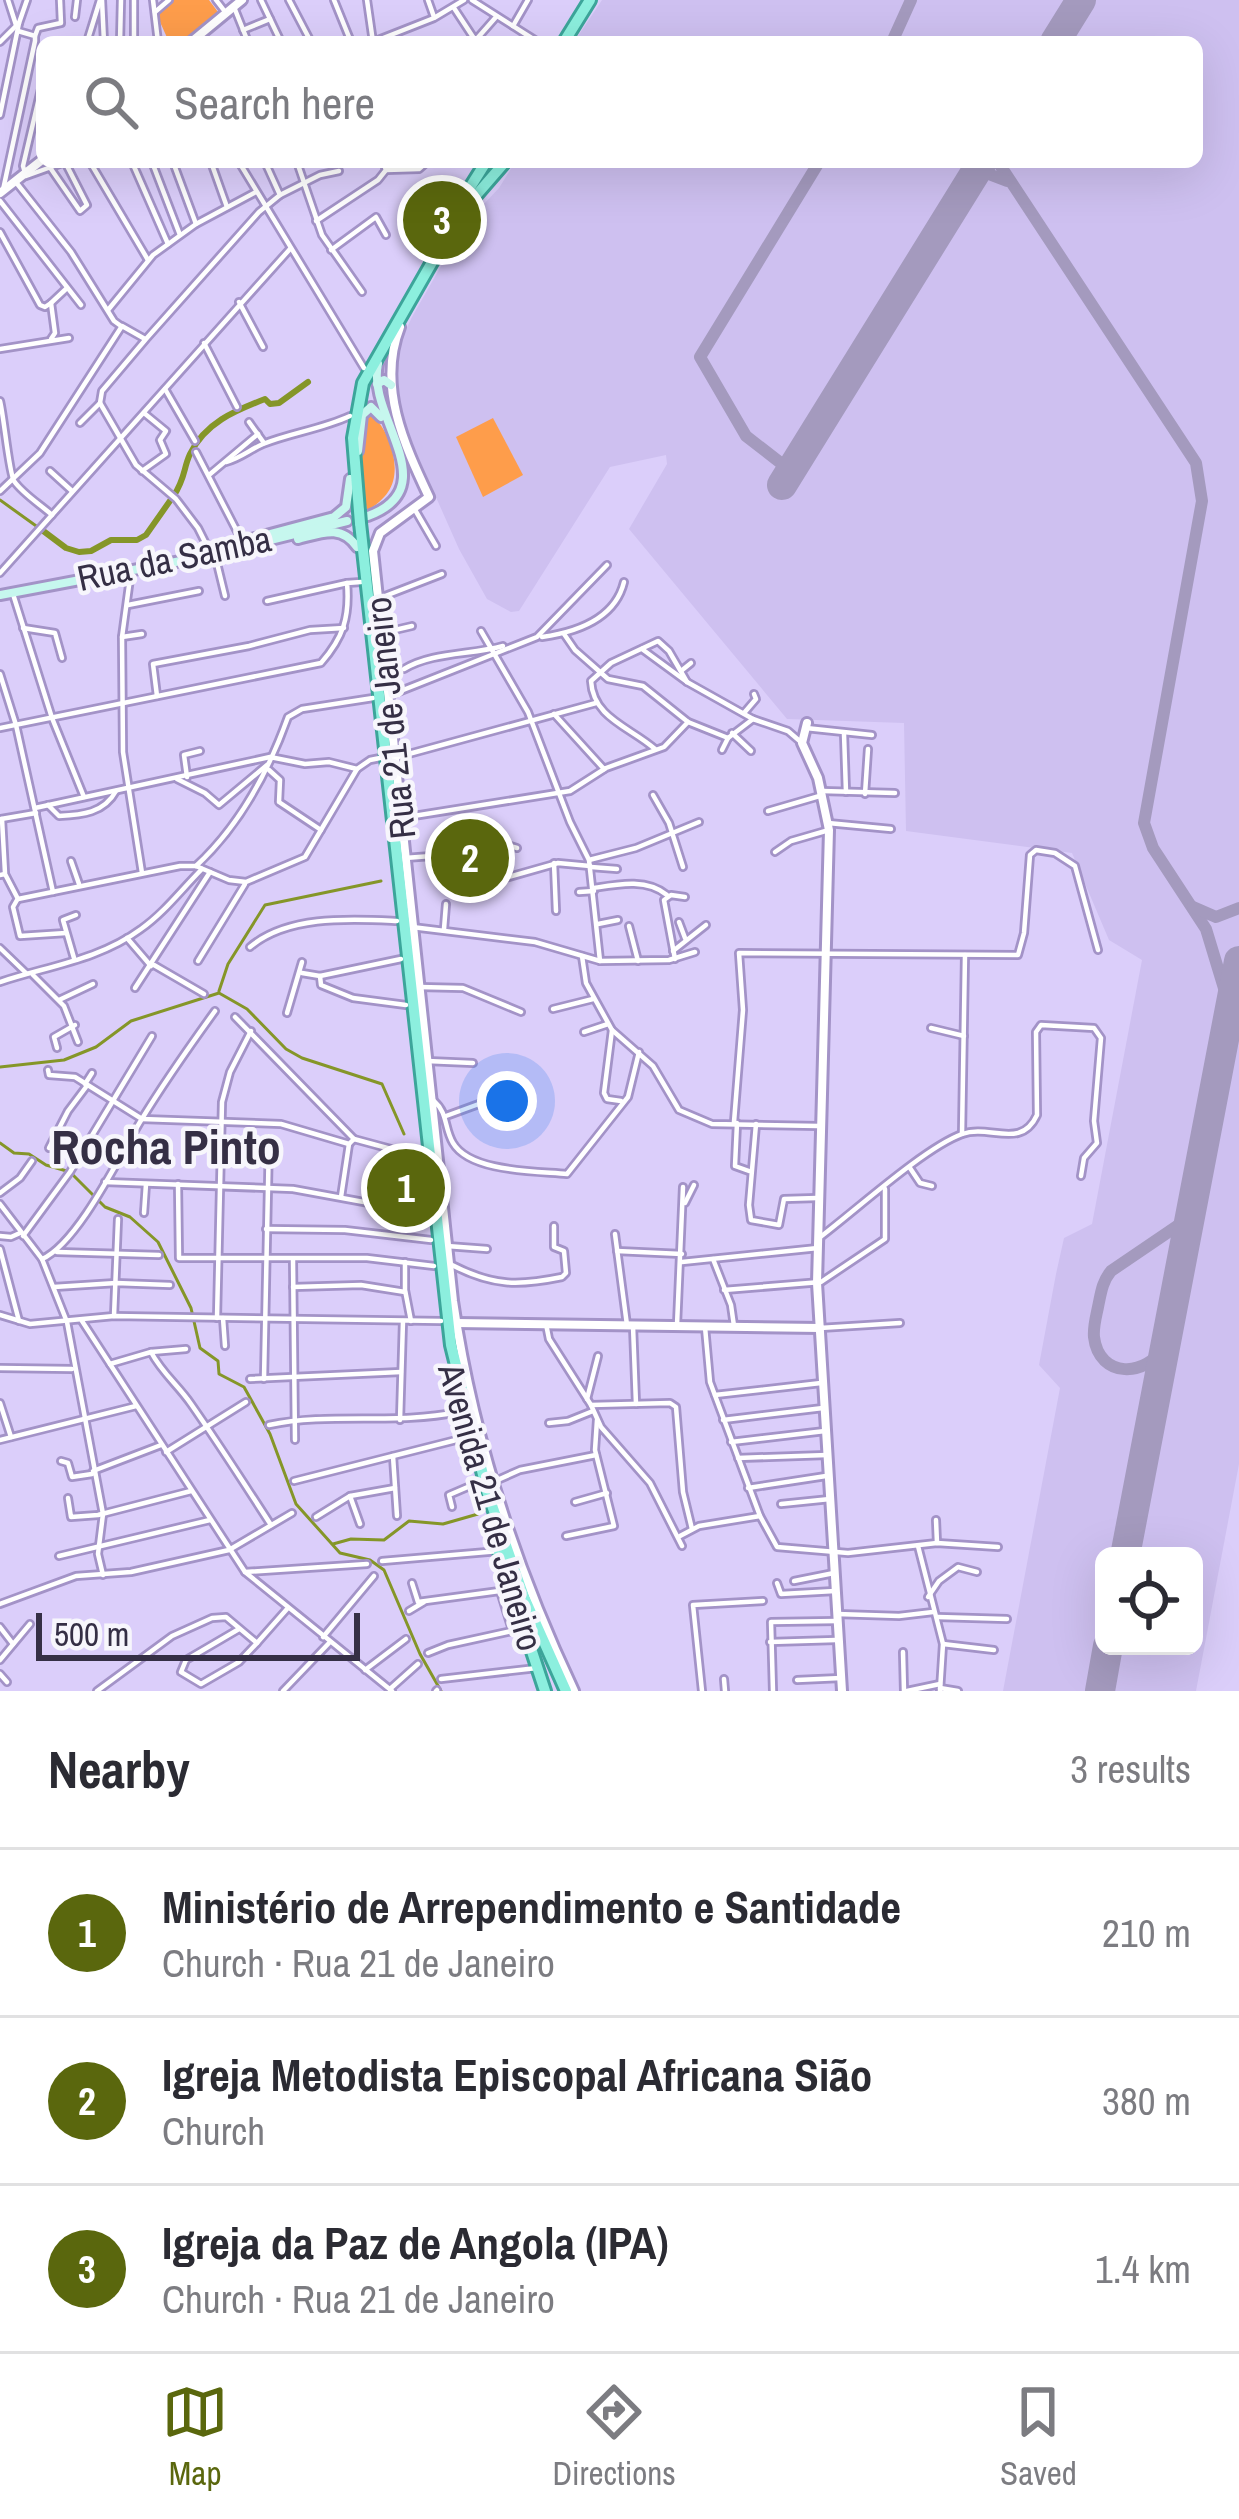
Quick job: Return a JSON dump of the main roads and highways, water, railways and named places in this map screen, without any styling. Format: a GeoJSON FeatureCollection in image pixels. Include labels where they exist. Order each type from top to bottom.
{"type":"FeatureCollection","features":[{"type":"Feature","properties":{"kind":"main road"},"geometry":{"type":"LineString","coordinates":[[565,36],[587,0]]}},
{"type":"Feature","properties":{"kind":"main road"},"geometry":{"type":"LineString","coordinates":[[357,518],[350,416],[364,368],[483,168]]}},
{"type":"Feature","properties":{"kind":"main road"},"geometry":{"type":"LineString","coordinates":[[353,483],[357,401],[375,357],[459,215],[499,168]]}},
{"type":"Feature","properties":{"kind":"main road"},"geometry":{"type":"LineString","coordinates":[[357,518],[393,501],[404,474],[401,452],[376,386],[378,362],[408,300]]}},
{"type":"Feature","properties":{"kind":"main road"},"geometry":{"type":"LineString","coordinates":[[376,386],[384,380],[391,386]]}},
{"type":"Feature","properties":{"kind":"main road"},"geometry":{"type":"LineString","coordinates":[[206,554],[339,514],[353,483],[360,420],[367,409],[374,408],[395,448],[400,472],[393,497],[357,518]]}},
{"type":"Feature","properties":{"kind":"main road","name":"Rua 21 de Janeiro"},"geometry":{"type":"LineString","coordinates":[[357,518],[354,583],[380,758],[422,1212],[449,1325]]}},
{"type":"Feature","properties":{"kind":"main road","name":"Rua 21 de Janeiro"},"geometry":{"type":"LineString","coordinates":[[357,518],[449,1325]]}},
{"type":"Feature","properties":{"kind":"main road","name":"Rua da Samba"},"geometry":{"type":"LineString","coordinates":[[0,593],[13,595],[130,572],[357,518]]}},
{"type":"Feature","properties":{"kind":"main road"},"geometry":{"type":"LineString","coordinates":[[206,554],[334,531],[347,534],[357,547]]}},
{"type":"Feature","properties":{"kind":"main road","name":"Rua da Samba"},"geometry":{"type":"LineString","coordinates":[[0,593],[206,554]]}},
{"type":"Feature","properties":{"kind":"main road","name":"Avenida 21 de Janeiro"},"geometry":{"type":"LineString","coordinates":[[449,1325],[464,1438],[499,1551],[506,1590],[526,1629],[545,1691]]}},
{"type":"Feature","properties":{"kind":"main road","name":"Avenida 21 de Janeiro"},"geometry":{"type":"LineString","coordinates":[[449,1325],[461,1399],[487,1491],[524,1598],[570,1691]]}},
{"type":"Feature","properties":{"kind":"waterway"},"geometry":{"type":"LineString","coordinates":[[173,497],[196,443],[212,426],[265,399],[279,403],[308,382]]}},
{"type":"Feature","properties":{"kind":"waterway"},"geometry":{"type":"LineString","coordinates":[[42,530],[79,552],[111,540],[137,540],[146,535],[172,498]]}},
{"type":"Feature","properties":{"kind":"waterway"},"geometry":{"type":"LineString","coordinates":[[0,500],[39,528]]}},
{"type":"Feature","properties":{"kind":"waterway"},"geometry":{"type":"LineString","coordinates":[[219,991],[228,964],[265,905],[381,881]]}},
{"type":"Feature","properties":{"kind":"waterway"},"geometry":{"type":"LineString","coordinates":[[0,1067],[64,1060],[96,1047],[131,1021],[219,993],[247,1009],[286,1049],[302,1058],[382,1084],[404,1134]]}},
{"type":"Feature","properties":{"kind":"waterway"},"geometry":{"type":"LineString","coordinates":[[0,1143],[14,1153],[29,1154],[70,1172],[105,1207],[130,1217],[158,1242],[191,1308],[200,1348],[218,1361],[219,1374],[244,1387],[270,1434],[296,1504],[340,1553],[370,1560],[384,1570],[441,1691]]}},
{"type":"Feature","properties":{"kind":"waterway"},"geometry":{"type":"LineString","coordinates":[[333,1544],[384,1540],[409,1521],[443,1524],[478,1514]]}},
{"type":"Feature","properties":{"kind":"place","name":"Igreja da Paz de Angola (IPA)"},"geometry":{"type":"Point","coordinates":[442,220]}},
{"type":"Feature","properties":{"kind":"place","name":"Igreja Metodista Episcopal Africana Sião"},"geometry":{"type":"Point","coordinates":[470,858]}},
{"type":"Feature","properties":{"kind":"place","name":"Ministério de Arrependimento e Santidade"},"geometry":{"type":"Point","coordinates":[406,1188]}},
{"type":"Feature","properties":{"kind":"district","name":"Rocha Pinto"},"geometry":{"type":"Point","coordinates":[166,1146]}}]}
